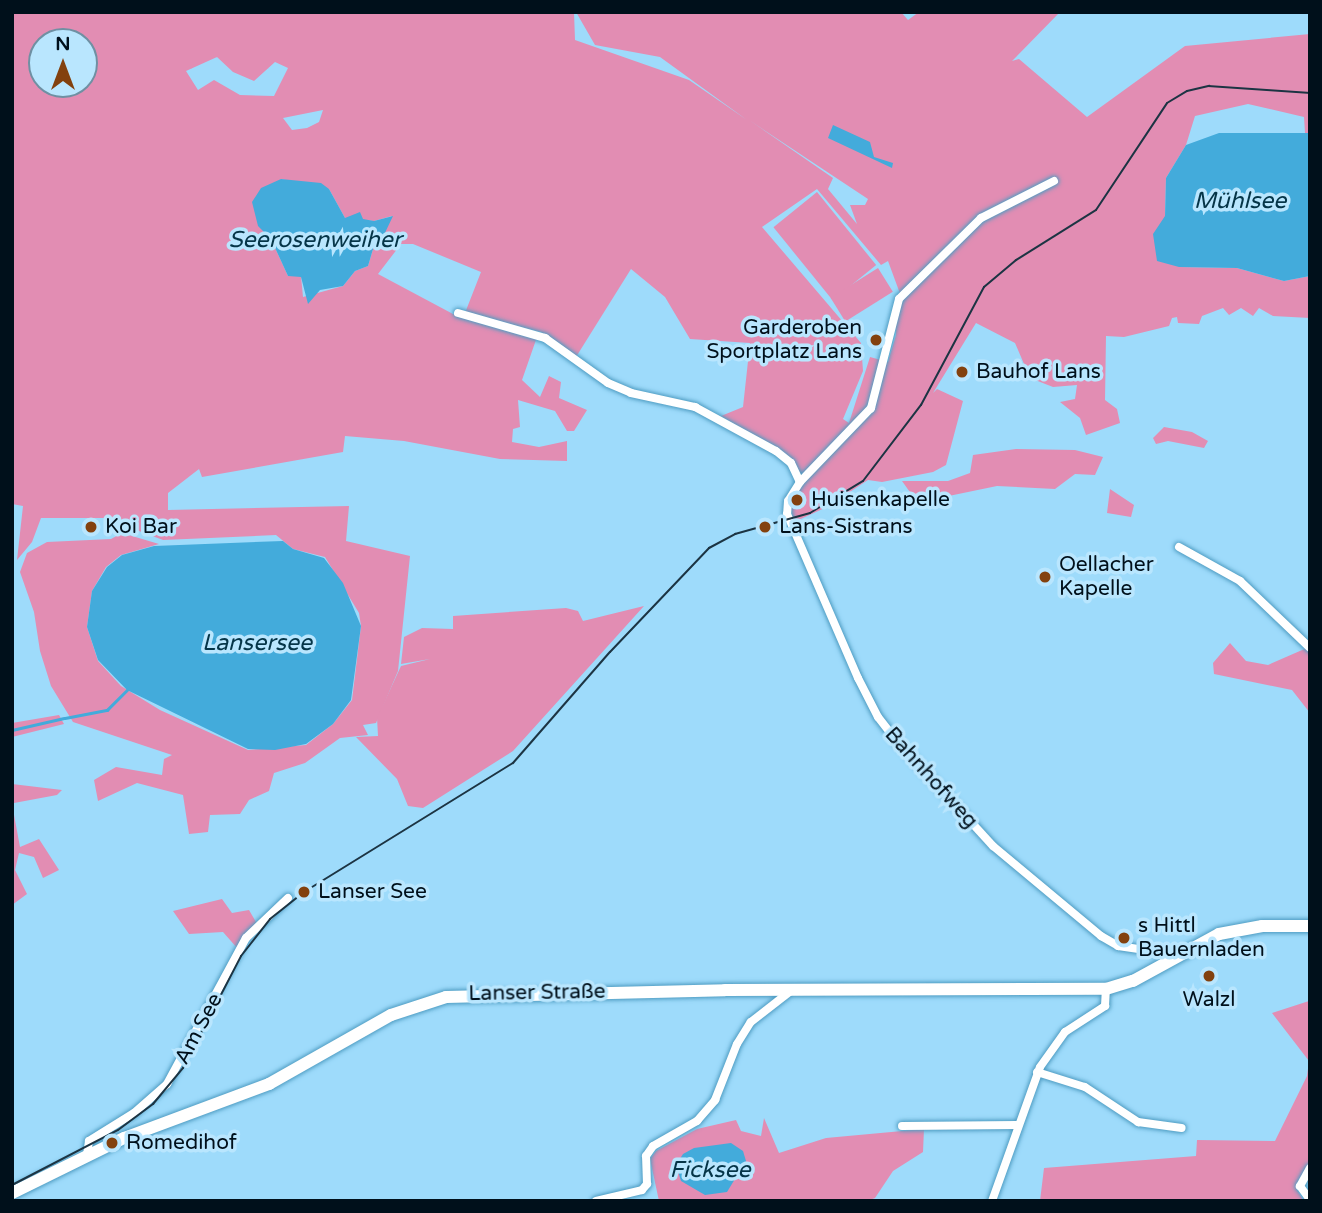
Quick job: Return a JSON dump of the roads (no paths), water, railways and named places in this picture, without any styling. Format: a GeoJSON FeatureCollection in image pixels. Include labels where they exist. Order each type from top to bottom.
{"type":"FeatureCollection","features":[{"type":"Feature","properties":{"kind":"main road"},"geometry":{"type":"LineString","coordinates":[[1106,989],[1181,956],[1205,940],[1235,930],[1310,926]]}},
{"type":"Feature","properties":{"kind":"main road","name":"Lanser Straße"},"geometry":{"type":"LineString","coordinates":[[12,1193],[87,1155],[269,1084],[391,1016],[446,996],[793,990],[1106,989]]}},
{"type":"Feature","properties":{"kind":"street"},"geometry":{"type":"LineString","coordinates":[[458,313],[531,331],[608,383],[631,393],[695,407],[776,451],[791,463],[800,482],[871,408],[891,343],[894,306],[902,295],[981,218],[1054,181]]}},
{"type":"Feature","properties":{"kind":"street","name":"Bahnhofweg"},"geometry":{"type":"LineString","coordinates":[[800,482],[788,501],[788,517],[836,632],[886,728],[993,846],[1101,936],[1118,946],[1181,956]]}},
{"type":"Feature","properties":{"kind":"street"},"geometry":{"type":"LineString","coordinates":[[1179,547],[1240,581],[1310,648]]}},
{"type":"Feature","properties":{"kind":"street","name":"Am See"},"geometry":{"type":"LineString","coordinates":[[87,1155],[89,1140],[134,1113],[167,1084],[246,938],[288,898]]}},
{"type":"Feature","properties":{"kind":"street"},"geometry":{"type":"LineString","coordinates":[[992,1201],[1037,1072],[1065,1031],[1105,1006],[1106,989]]}},
{"type":"Feature","properties":{"kind":"street"},"geometry":{"type":"LineString","coordinates":[[596,1201],[642,1190],[647,1184],[646,1156],[653,1146],[697,1121],[715,1100],[737,1044],[751,1022],[793,990]]}},
{"type":"Feature","properties":{"kind":"street"},"geometry":{"type":"LineString","coordinates":[[1037,1072],[1085,1087],[1138,1122],[1182,1128]]}},
{"type":"Feature","properties":{"kind":"street"},"geometry":{"type":"LineString","coordinates":[[902,1126],[1017,1125]]}},
{"type":"Feature","properties":{"kind":"street"},"geometry":{"type":"LineString","coordinates":[[1310,1168],[1300,1189],[1310,1200]]}},
{"type":"Feature","properties":{"kind":"water"},"geometry":{"type":"Polygon","coordinates":[[[833,125],[870,142],[874,157],[893,163],[892,168],[828,138],[833,125]]]}},
{"type":"Feature","properties":{"kind":"water","name":"Mühlsee"},"geometry":{"type":"Polygon","coordinates":[[[1219,133],[1310,133],[1310,276],[1284,281],[1237,268],[1179,267],[1157,261],[1153,234],[1165,216],[1166,178],[1186,145],[1219,133]]]}},
{"type":"Feature","properties":{"kind":"water","name":"Seerosenweiher"},"geometry":{"type":"Polygon","coordinates":[[[281,179],[321,183],[329,189],[345,218],[360,212],[363,219],[374,221],[393,216],[383,237],[376,239],[368,266],[355,271],[343,286],[320,290],[308,304],[301,277],[288,276],[271,239],[258,226],[252,202],[261,188],[281,179]]]}},
{"type":"Feature","properties":{"kind":"water","name":"Lansersee"},"geometry":{"type":"Polygon","coordinates":[[[283,541],[293,549],[324,558],[343,583],[361,626],[351,700],[333,724],[306,744],[275,750],[248,749],[127,690],[98,660],[87,627],[92,591],[107,567],[122,555],[154,546],[283,541]]]}},
{"type":"Feature","properties":{"kind":"water","name":"Ficksee"},"geometry":{"type":"Polygon","coordinates":[[[731,1143],[743,1151],[746,1161],[727,1192],[705,1195],[681,1181],[676,1165],[683,1154],[694,1148],[731,1143]]]}},
{"type":"Feature","properties":{"kind":"waterway"},"geometry":{"type":"LineString","coordinates":[[65,718],[107,710],[127,690]]}},
{"type":"Feature","properties":{"kind":"waterway"},"geometry":{"type":"LineString","coordinates":[[12,730],[64,718]]}},
{"type":"Feature","properties":{"kind":"tram line"},"geometry":{"type":"LineString","coordinates":[[12,1185],[118,1130],[153,1104],[183,1068],[241,956],[270,919],[304,892],[513,763],[610,652],[709,548],[735,534],[810,513],[863,481],[921,405],[984,287],[1016,260],[1096,210],[1167,103],[1187,91],[1209,86],[1310,93]]}},
{"type":"Feature","properties":{"kind":"place","name":"Garderoben Sportplatz Lans"},"geometry":{"type":"Point","coordinates":[876,340]}},
{"type":"Feature","properties":{"kind":"place","name":"Bauhof Lans"},"geometry":{"type":"Point","coordinates":[962,372]}},
{"type":"Feature","properties":{"kind":"place","name":"Huisenkapelle"},"geometry":{"type":"Point","coordinates":[797,500]}},
{"type":"Feature","properties":{"kind":"place","name":"Koi Bar"},"geometry":{"type":"Point","coordinates":[91,527]}},
{"type":"Feature","properties":{"kind":"place","name":"Lans-Sistrans"},"geometry":{"type":"Point","coordinates":[765,527]}},
{"type":"Feature","properties":{"kind":"place","name":"Oellacher Kapelle"},"geometry":{"type":"Point","coordinates":[1045,577]}},
{"type":"Feature","properties":{"kind":"place","name":"Lanser See"},"geometry":{"type":"Point","coordinates":[304,892]}},
{"type":"Feature","properties":{"kind":"place","name":"s Hittl Bauernladen"},"geometry":{"type":"Point","coordinates":[1124,938]}},
{"type":"Feature","properties":{"kind":"place","name":"Walzl"},"geometry":{"type":"Point","coordinates":[1209,976]}},
{"type":"Feature","properties":{"kind":"place","name":"Romedihof"},"geometry":{"type":"Point","coordinates":[112,1143]}}]}
